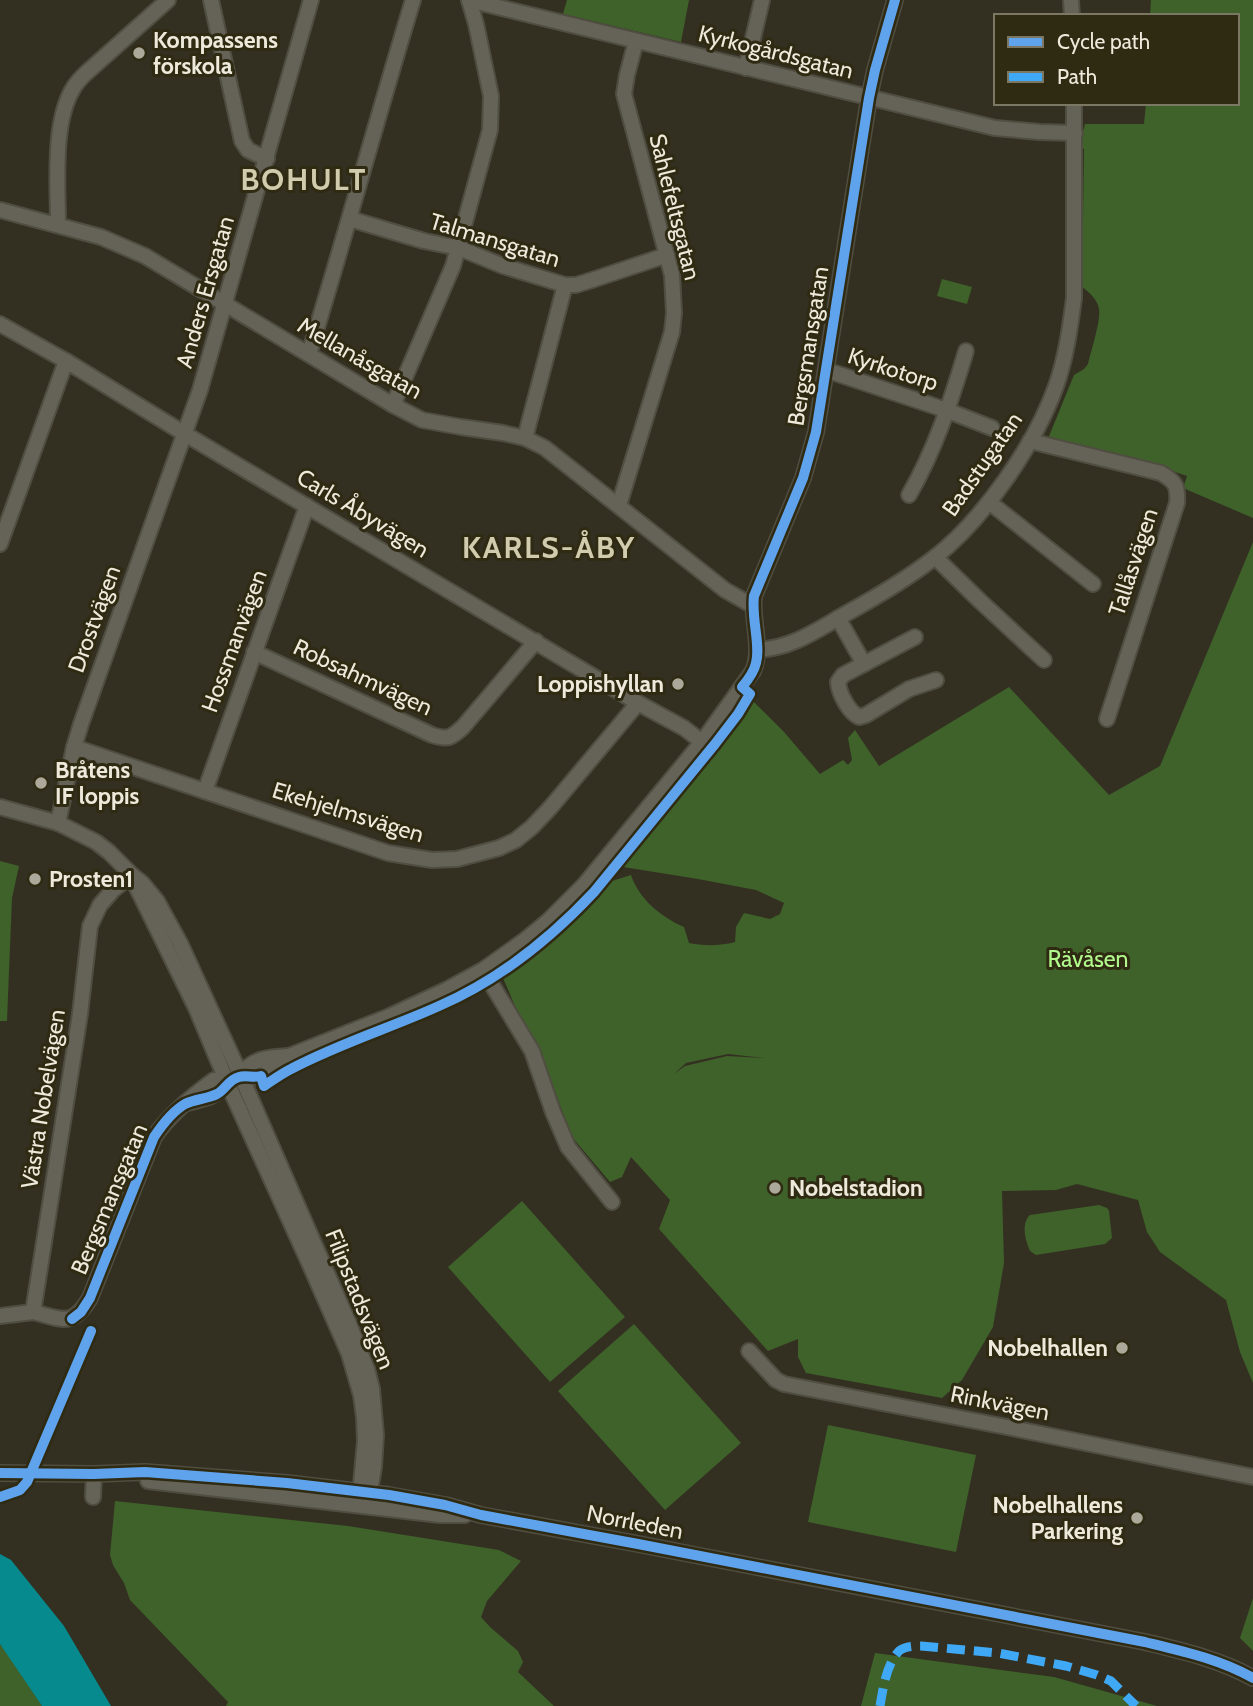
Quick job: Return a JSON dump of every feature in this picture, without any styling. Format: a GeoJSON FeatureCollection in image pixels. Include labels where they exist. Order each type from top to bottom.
{"type":"FeatureCollection","features":[{"type":"Feature","properties":{"kind":"street"},"geometry":{"type":"LineString","coordinates":[[58,225],[59,137],[62,117],[74,88],[85,74],[168,0]]}},
{"type":"Feature","properties":{"kind":"street"},"geometry":{"type":"LineString","coordinates":[[211,0],[242,141],[248,150],[267,159]]}},
{"type":"Feature","properties":{"kind":"street","name":"Anders Ersgatan"},"geometry":{"type":"LineString","coordinates":[[185,435],[312,0]]}},
{"type":"Feature","properties":{"kind":"street"},"geometry":{"type":"LineString","coordinates":[[309,354],[413,0]]}},
{"type":"Feature","properties":{"kind":"street"},"geometry":{"type":"LineString","coordinates":[[393,405],[453,266],[490,130],[491,96],[488,76],[469,0]]}},
{"type":"Feature","properties":{"kind":"street","name":"Kyrkogårdsgatan"},"geometry":{"type":"LineString","coordinates":[[469,0],[995,128],[1075,133]]}},
{"type":"Feature","properties":{"kind":"street"},"geometry":{"type":"LineString","coordinates":[[746,68],[762,0]]}},
{"type":"Feature","properties":{"kind":"street","name":"Bergsmansgatan"},"geometry":{"type":"LineString","coordinates":[[33,1312],[60,1319],[72,1319],[81,1312],[90,1298],[155,1137],[193,1095],[214,1080],[252,1079],[261,1076],[289,1056],[390,1016],[448,989],[483,970],[525,940],[566,904],[636,824],[702,743],[754,671],[757,650],[753,606],[757,585],[803,478],[816,432],[869,98],[895,0]]}},
{"type":"Feature","properties":{"kind":"street","name":"Sahlefeltsgatan"},"geometry":{"type":"LineString","coordinates":[[619,505],[672,332],[674,313],[674,292],[667,255],[624,94],[636,41]]}},
{"type":"Feature","properties":{"kind":"street","name":"Badstugatan"},"geometry":{"type":"LineString","coordinates":[[757,650],[789,645],[881,594],[935,557],[962,533],[989,502],[1030,441],[1057,385],[1071,324],[1074,105]]}},
{"type":"Feature","properties":{"kind":"street","name":"Mellanåsgatan"},"geometry":{"type":"LineString","coordinates":[[0,210],[101,237],[145,256],[422,420],[525,438],[545,448],[725,590],[753,606]]}},
{"type":"Feature","properties":{"kind":"street","name":"Talmansgatan"},"geometry":{"type":"LineString","coordinates":[[350,219],[424,241],[459,248],[503,266],[565,285],[576,285],[667,255]]}},
{"type":"Feature","properties":{"kind":"street"},"geometry":{"type":"LineString","coordinates":[[525,438],[565,285]]}},
{"type":"Feature","properties":{"kind":"street","name":"Carls Åbyvägen"},"geometry":{"type":"LineString","coordinates":[[0,324],[684,728],[702,743]]}},
{"type":"Feature","properties":{"kind":"street","name":"Kyrkotorp"},"geometry":{"type":"LineString","coordinates":[[909,495],[928,459],[966,351]]}},
{"type":"Feature","properties":{"kind":"street"},"geometry":{"type":"LineString","coordinates":[[0,544],[66,361]]}},
{"type":"Feature","properties":{"kind":"street","name":"Kyrkotorp"},"geometry":{"type":"LineString","coordinates":[[826,370],[992,428]]}},
{"type":"Feature","properties":{"kind":"street","name":"Drostvägen"},"geometry":{"type":"LineString","coordinates":[[58,823],[74,747],[91,695],[185,435]]}},
{"type":"Feature","properties":{"kind":"street","name":"Tallåsvägen"},"geometry":{"type":"LineString","coordinates":[[1030,441],[1161,473],[1172,479],[1178,490],[1177,503],[1107,719]]}},
{"type":"Feature","properties":{"kind":"street"},"geometry":{"type":"LineString","coordinates":[[989,502],[1093,584]]}},
{"type":"Feature","properties":{"kind":"street","name":"Hossmanvägen"},"geometry":{"type":"LineString","coordinates":[[205,791],[307,506]]}},
{"type":"Feature","properties":{"kind":"street"},"geometry":{"type":"LineString","coordinates":[[935,557],[1044,660]]}},
{"type":"Feature","properties":{"kind":"street"},"geometry":{"type":"LineString","coordinates":[[838,618],[864,664]]}},
{"type":"Feature","properties":{"kind":"street"},"geometry":{"type":"LineString","coordinates":[[915,637],[843,675],[838,682],[838,688],[853,714],[859,717],[909,690],[936,680]]}},
{"type":"Feature","properties":{"kind":"street","name":"Robsahmvägen"},"geometry":{"type":"LineString","coordinates":[[254,652],[443,738],[453,736],[463,727],[536,641]]}},
{"type":"Feature","properties":{"kind":"street","name":"Ekehjelmsvägen"},"geometry":{"type":"LineString","coordinates":[[74,747],[388,853],[432,860],[457,859],[499,848],[532,827],[638,703]]}},
{"type":"Feature","properties":{"kind":"street","name":"Filipstadsvägen"},"geometry":{"type":"LineString","coordinates":[[0,807],[58,823],[96,842],[132,875],[196,1008],[234,1079],[356,1375],[362,1395],[364,1417],[361,1484],[364,1499]]}},
{"type":"Feature","properties":{"kind":"street","name":"Västra Nobelvägen"},"geometry":{"type":"LineString","coordinates":[[33,1312],[80,1014],[90,926],[100,905],[132,875]]}},
{"type":"Feature","properties":{"kind":"street"},"geometry":{"type":"LineString","coordinates":[[483,970],[532,1051],[568,1147],[612,1202]]}},
{"type":"Feature","properties":{"kind":"street"},"geometry":{"type":"LineString","coordinates":[[0,1315],[33,1312]]}},
{"type":"Feature","properties":{"kind":"street","name":"Rinkvägen"},"geometry":{"type":"LineString","coordinates":[[750,1351],[776,1380],[784,1384],[1253,1477]]}},
{"type":"Feature","properties":{"kind":"street","name":"Norrleden"},"geometry":{"type":"LineString","coordinates":[[0,1473],[145,1472],[274,1482],[364,1499],[445,1505],[481,1515],[1145,1642],[1211,1659],[1253,1678]]}},
{"type":"Feature","properties":{"kind":"street"},"geometry":{"type":"LineString","coordinates":[[93,1497],[94,1474]]}},
{"type":"Feature","properties":{"kind":"green space"},"geometry":{"type":"Polygon","coordinates":[[[567,0],[689,0],[681,42],[563,14],[567,0]]]}},
{"type":"Feature","properties":{"kind":"green space"},"geometry":{"type":"Polygon","coordinates":[[[1151,0],[1253,0],[1253,518],[1183,488],[1187,476],[1128,456],[1047,441],[1074,375],[1088,364],[1099,320],[1097,302],[1082,287],[1084,149],[1079,147],[1085,124],[1144,124],[1146,105],[1239,105],[1239,14],[1150,14],[1151,0]]]}},
{"type":"Feature","properties":{"kind":"green space"},"geometry":{"type":"Polygon","coordinates":[[[942,279],[972,287],[967,304],[937,296],[942,279]]]}},
{"type":"Feature","properties":{"kind":"green space","name":"Rävåsen"},"geometry":{"type":"Polygon","coordinates":[[[1253,542],[1253,1383],[1240,1352],[1226,1300],[1160,1252],[1147,1232],[1138,1200],[1077,1184],[1056,1190],[1002,1191],[1004,1263],[993,1327],[962,1380],[942,1398],[806,1373],[798,1357],[798,1339],[768,1351],[659,1229],[670,1200],[631,1157],[622,1177],[610,1182],[572,1137],[539,1049],[503,978],[569,924],[609,882],[631,875],[639,892],[652,906],[684,927],[689,943],[712,945],[735,942],[736,927],[744,913],[770,919],[780,914],[784,903],[756,890],[617,866],[753,701],[820,774],[843,760],[848,765],[852,760],[848,738],[855,730],[879,766],[1009,687],[1109,795],[1160,766],[1253,542]],[[728,1054],[686,1063],[674,1074],[685,1066],[727,1056],[764,1058],[728,1054]]]}},
{"type":"Feature","properties":{"kind":"green space"},"geometry":{"type":"Polygon","coordinates":[[[0,861],[19,866],[12,898],[7,1021],[0,1021],[0,861]]]}},
{"type":"Feature","properties":{"kind":"green space"},"geometry":{"type":"Polygon","coordinates":[[[522,1201],[625,1317],[550,1382],[448,1267],[522,1201]]]}},
{"type":"Feature","properties":{"kind":"green space"},"geometry":{"type":"Polygon","coordinates":[[[1099,1205],[1109,1211],[1112,1238],[1105,1244],[1036,1255],[1030,1251],[1025,1227],[1030,1215],[1099,1205]]]}},
{"type":"Feature","properties":{"kind":"green space"},"geometry":{"type":"Polygon","coordinates":[[[634,1324],[741,1443],[665,1510],[558,1391],[634,1324]]]}},
{"type":"Feature","properties":{"kind":"green space"},"geometry":{"type":"Polygon","coordinates":[[[828,1425],[976,1455],[956,1552],[808,1522],[828,1425]]]}},
{"type":"Feature","properties":{"kind":"green space"},"geometry":{"type":"Polygon","coordinates":[[[115,1501],[348,1526],[499,1550],[521,1561],[487,1601],[481,1617],[518,1651],[523,1662],[518,1672],[554,1706],[226,1706],[228,1702],[130,1600],[110,1555],[115,1501]]]}},
{"type":"Feature","properties":{"kind":"green space"},"geometry":{"type":"Polygon","coordinates":[[[1253,1598],[1253,1651],[1240,1638],[1253,1598]]]}},
{"type":"Feature","properties":{"kind":"green space"},"geometry":{"type":"Polygon","coordinates":[[[0,1644],[10,1657],[42,1706],[0,1706],[0,1644]]]}},
{"type":"Feature","properties":{"kind":"green space"},"geometry":{"type":"Polygon","coordinates":[[[875,1653],[1054,1677],[1157,1706],[861,1706],[875,1653]]]}},
{"type":"Feature","properties":{"kind":"water"},"geometry":{"type":"Polygon","coordinates":[[[0,1554],[11,1560],[64,1626],[111,1706],[42,1706],[0,1644],[0,1554]]]}},
{"type":"Feature","properties":{"kind":"marked path"},"geometry":{"type":"LineString","coordinates":[[880,1706],[886,1677],[899,1651],[921,1646],[998,1653],[1066,1666],[1111,1681],[1136,1706]]}},
{"type":"Feature","properties":{"kind":"cycle path"},"geometry":{"type":"LineString","coordinates":[[72,1319],[81,1312],[90,1298],[154,1137],[176,1110],[189,1102],[217,1094],[239,1077],[261,1076],[264,1086],[309,1060],[461,996],[523,957],[560,926],[594,892],[738,714],[750,694],[742,687],[752,673],[757,656],[754,596],[803,478],[816,432],[869,98],[895,0]]}},
{"type":"Feature","properties":{"kind":"cycle path"},"geometry":{"type":"LineString","coordinates":[[0,1497],[20,1490],[27,1482],[91,1331]]}},
{"type":"Feature","properties":{"kind":"cycle path"},"geometry":{"type":"LineString","coordinates":[[0,1473],[145,1472],[287,1483],[389,1495],[1145,1642],[1214,1661],[1253,1678]]}},
{"type":"Feature","properties":{"kind":"place","name":"Kompassens förskola"},"geometry":{"type":"Point","coordinates":[139,53]}},
{"type":"Feature","properties":{"kind":"place","name":"Loppishyllan"},"geometry":{"type":"Point","coordinates":[678,684]}},
{"type":"Feature","properties":{"kind":"place","name":"Bråtens IF loppis"},"geometry":{"type":"Point","coordinates":[41,783]}},
{"type":"Feature","properties":{"kind":"place","name":"Prosten1"},"geometry":{"type":"Point","coordinates":[35,879]}},
{"type":"Feature","properties":{"kind":"place","name":"Nobelstadion"},"geometry":{"type":"Point","coordinates":[775,1188]}},
{"type":"Feature","properties":{"kind":"place","name":"Nobelhallen"},"geometry":{"type":"Point","coordinates":[1122,1348]}},
{"type":"Feature","properties":{"kind":"place","name":"Nobelhallens Parkering"},"geometry":{"type":"Point","coordinates":[1137,1518]}},
{"type":"Feature","properties":{"kind":"district","name":"BOHULT"},"geometry":{"type":"Point","coordinates":[304,179]}},
{"type":"Feature","properties":{"kind":"district","name":"KARLS-ÅBY"},"geometry":{"type":"Point","coordinates":[549,547]}}]}
